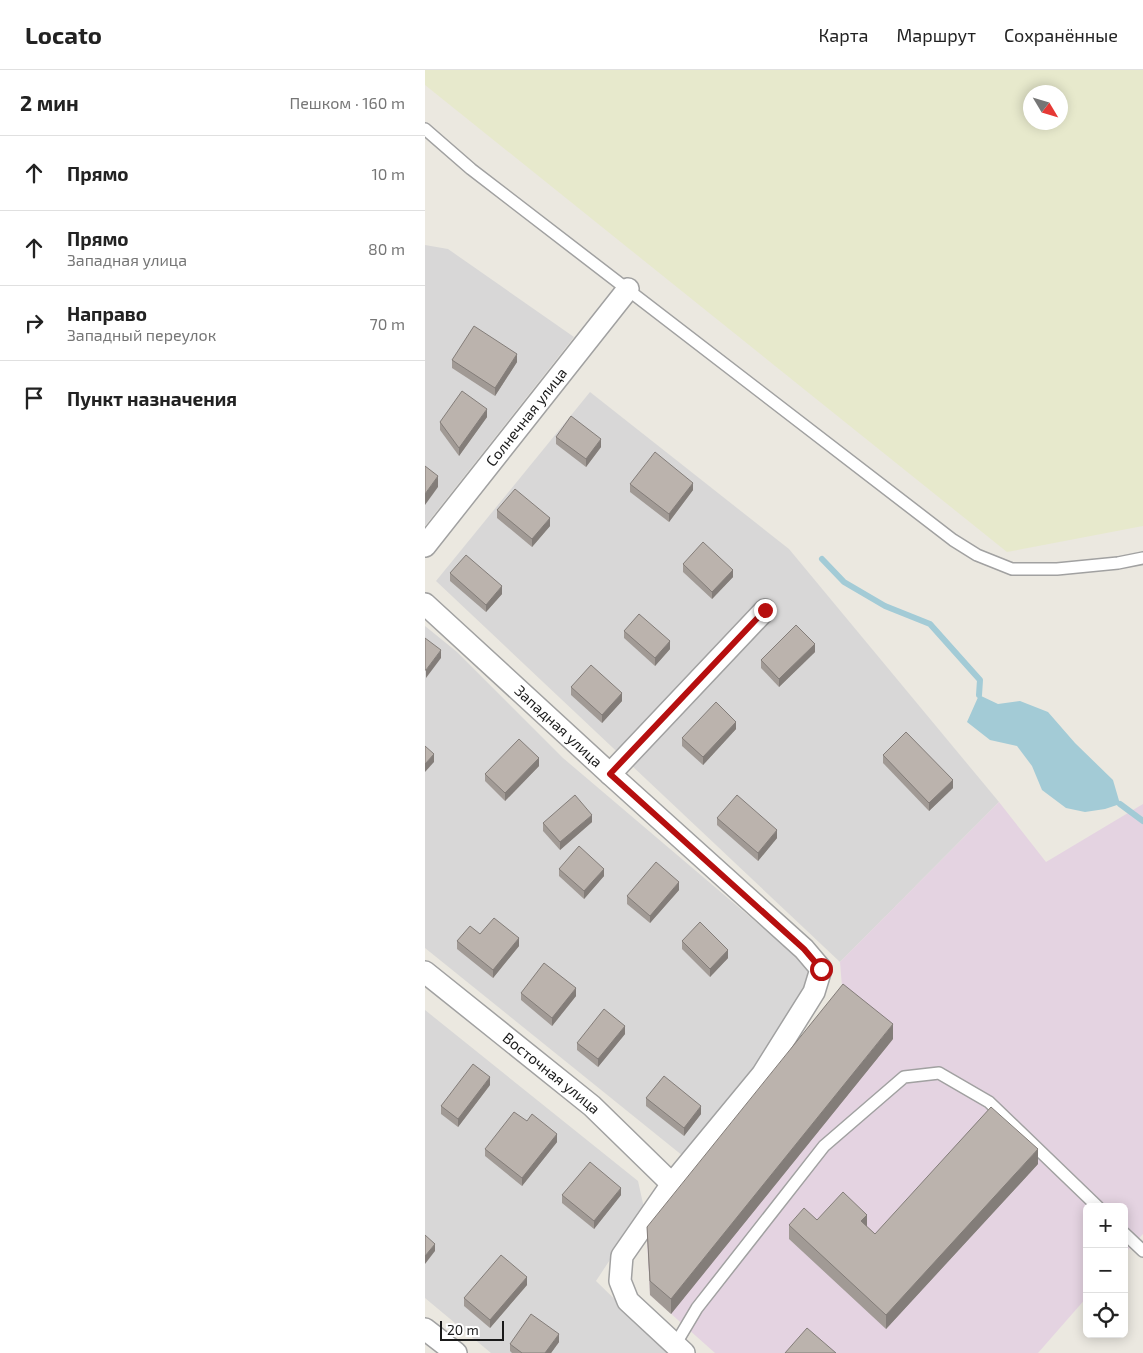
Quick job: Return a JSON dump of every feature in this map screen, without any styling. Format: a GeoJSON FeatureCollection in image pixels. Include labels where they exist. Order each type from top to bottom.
{"type":"FeatureCollection","features":[{"type":"Feature","properties":{"kind":"street","name":"Солнечная улица"},"geometry":{"type":"LineString","coordinates":[[425,546],[628,289]]}},
{"type":"Feature","properties":{"kind":"street","name":"Западная улица"},"geometry":{"type":"LineString","coordinates":[[425,604],[804,949],[821,969],[815,992],[762,1075],[672,1184]]}},
{"type":"Feature","properties":{"kind":"street"},"geometry":{"type":"LineString","coordinates":[[610,774],[765,610]]}},
{"type":"Feature","properties":{"kind":"street","name":"Восточная улица"},"geometry":{"type":"LineString","coordinates":[[425,972],[592,1106],[672,1184]]}},
{"type":"Feature","properties":{"kind":"street"},"geometry":{"type":"LineString","coordinates":[[672,1184],[622,1256],[620,1281],[628,1301],[679,1349]]}},
{"type":"Feature","properties":{"kind":"street"},"geometry":{"type":"LineString","coordinates":[[425,1329],[455,1353]]}},
{"type":"Feature","properties":{"kind":"lane"},"geometry":{"type":"LineString","coordinates":[[425,129],[471,170],[953,540],[977,555],[1012,569],[1057,569],[1117,563],[1143,558]]}},
{"type":"Feature","properties":{"kind":"lane"},"geometry":{"type":"LineString","coordinates":[[679,1349],[697,1308],[824,1146],[904,1077],[939,1073],[989,1102],[1093,1203]]}},
{"type":"Feature","properties":{"kind":"lane"},"geometry":{"type":"LineString","coordinates":[[1128,1236],[1143,1251]]}},
{"type":"Feature","properties":{"kind":"shaded area"},"geometry":{"type":"Polygon","coordinates":[[[425,245],[448,249],[574,337],[425,526],[425,245]]]}},
{"type":"Feature","properties":{"kind":"shaded area"},"geometry":{"type":"Polygon","coordinates":[[[590,392],[789,549],[999,802],[840,962],[436,581],[590,392]]]}},
{"type":"Feature","properties":{"kind":"shaded area"},"geometry":{"type":"Polygon","coordinates":[[[425,626],[457,652],[563,758],[809,967],[802,995],[775,1045],[683,1156],[425,948],[425,626]]]}},
{"type":"Feature","properties":{"kind":"shaded area"},"geometry":{"type":"Polygon","coordinates":[[[999,802],[1046,862],[1143,804],[1143,1234],[1128,1250],[1128,1203],[1083,1203],[1083,1302],[1038,1353],[715,1353],[650,1295],[647,1241],[843,999],[840,962],[999,802]]]}},
{"type":"Feature","properties":{"kind":"shaded area"},"geometry":{"type":"Polygon","coordinates":[[[425,1010],[638,1181],[644,1208],[596,1281],[670,1353],[491,1353],[425,1298],[425,1010]]]}},
{"type":"Feature","properties":{"kind":"green space"},"geometry":{"type":"Polygon","coordinates":[[[425,70],[1143,70],[1143,526],[1007,552],[425,85],[425,70]]]}},
{"type":"Feature","properties":{"kind":"water"},"geometry":{"type":"Polygon","coordinates":[[[979,695],[998,704],[1020,701],[1048,712],[1075,743],[1113,780],[1120,804],[1105,809],[1085,812],[1066,808],[1042,790],[1032,766],[1017,746],[990,740],[967,722],[979,695]]]}},
{"type":"Feature","properties":{"kind":"building"},"geometry":{"type":"Polygon","coordinates":[[[474,326],[517,354],[495,388],[452,360],[474,326]]]}},
{"type":"Feature","properties":{"kind":"building"},"geometry":{"type":"Polygon","coordinates":[[[462,391],[487,409],[459,448],[440,422],[462,391]]]}},
{"type":"Feature","properties":{"kind":"building"},"geometry":{"type":"Polygon","coordinates":[[[571,416],[601,439],[586,459],[556,437],[571,416]]]}},
{"type":"Feature","properties":{"kind":"building"},"geometry":{"type":"Polygon","coordinates":[[[655,452],[693,483],[669,514],[630,484],[655,452]]]}},
{"type":"Feature","properties":{"kind":"building"},"geometry":{"type":"Polygon","coordinates":[[[425,466],[438,476],[425,494],[425,466]]]}},
{"type":"Feature","properties":{"kind":"building"},"geometry":{"type":"Polygon","coordinates":[[[515,489],[550,518],[532,539],[497,510],[515,489]]]}},
{"type":"Feature","properties":{"kind":"building"},"geometry":{"type":"Polygon","coordinates":[[[703,542],[733,570],[712,592],[683,564],[703,542]]]}},
{"type":"Feature","properties":{"kind":"building"},"geometry":{"type":"Polygon","coordinates":[[[466,555],[502,586],[486,605],[450,573],[466,555]]]}},
{"type":"Feature","properties":{"kind":"building"},"geometry":{"type":"Polygon","coordinates":[[[639,614],[670,641],[655,658],[624,631],[639,614]]]}},
{"type":"Feature","properties":{"kind":"building"},"geometry":{"type":"Polygon","coordinates":[[[796,625],[815,644],[779,679],[761,660],[796,625]]]}},
{"type":"Feature","properties":{"kind":"building"},"geometry":{"type":"Polygon","coordinates":[[[425,638],[441,650],[426,670],[425,670],[425,638]]]}},
{"type":"Feature","properties":{"kind":"building"},"geometry":{"type":"Polygon","coordinates":[[[591,665],[622,693],[602,715],[571,687],[591,665]]]}},
{"type":"Feature","properties":{"kind":"building"},"geometry":{"type":"Polygon","coordinates":[[[716,702],[736,722],[703,757],[682,738],[716,702]]]}},
{"type":"Feature","properties":{"kind":"building"},"geometry":{"type":"Polygon","coordinates":[[[906,732],[953,780],[929,803],[883,755],[906,732]]]}},
{"type":"Feature","properties":{"kind":"building"},"geometry":{"type":"Polygon","coordinates":[[[519,739],[539,758],[505,793],[485,774],[519,739]]]}},
{"type":"Feature","properties":{"kind":"building"},"geometry":{"type":"Polygon","coordinates":[[[425,746],[434,754],[425,764],[425,746]]]}},
{"type":"Feature","properties":{"kind":"building"},"geometry":{"type":"Polygon","coordinates":[[[575,795],[592,815],[560,842],[543,823],[575,795]]]}},
{"type":"Feature","properties":{"kind":"building"},"geometry":{"type":"Polygon","coordinates":[[[737,795],[777,830],[758,853],[717,818],[737,795]]]}},
{"type":"Feature","properties":{"kind":"building"},"geometry":{"type":"Polygon","coordinates":[[[579,846],[604,869],[584,891],[559,869],[579,846]]]}},
{"type":"Feature","properties":{"kind":"building"},"geometry":{"type":"Polygon","coordinates":[[[656,862],[679,882],[650,916],[627,896],[656,862]]]}},
{"type":"Feature","properties":{"kind":"building"},"geometry":{"type":"Polygon","coordinates":[[[494,918],[519,938],[493,970],[457,941],[470,926],[480,934],[494,918]]]}},
{"type":"Feature","properties":{"kind":"building"},"geometry":{"type":"Polygon","coordinates":[[[700,922],[728,950],[710,969],[682,941],[700,922]]]}},
{"type":"Feature","properties":{"kind":"building"},"geometry":{"type":"Polygon","coordinates":[[[544,963],[576,988],[552,1018],[521,993],[544,963]]]}},
{"type":"Feature","properties":{"kind":"building"},"geometry":{"type":"Polygon","coordinates":[[[843,984],[893,1024],[671,1299],[650,1281],[647,1227],[843,984]]]}},
{"type":"Feature","properties":{"kind":"building"},"geometry":{"type":"Polygon","coordinates":[[[604,1009],[625,1026],[598,1059],[577,1043],[604,1009]]]}},
{"type":"Feature","properties":{"kind":"building"},"geometry":{"type":"Polygon","coordinates":[[[473,1064],[490,1077],[458,1119],[441,1106],[473,1064]]]}},
{"type":"Feature","properties":{"kind":"building"},"geometry":{"type":"Polygon","coordinates":[[[664,1076],[701,1106],[684,1128],[646,1098],[664,1076]]]}},
{"type":"Feature","properties":{"kind":"building"},"geometry":{"type":"Polygon","coordinates":[[[991,1107],[1038,1149],[886,1315],[789,1225],[804,1208],[817,1220],[843,1192],[867,1215],[861,1221],[875,1234],[991,1107]]]}},
{"type":"Feature","properties":{"kind":"building"},"geometry":{"type":"Polygon","coordinates":[[[514,1112],[527,1121],[532,1114],[557,1134],[522,1178],[485,1149],[514,1112]]]}},
{"type":"Feature","properties":{"kind":"building"},"geometry":{"type":"Polygon","coordinates":[[[590,1162],[621,1188],[594,1221],[562,1195],[590,1162]]]}},
{"type":"Feature","properties":{"kind":"building"},"geometry":{"type":"Polygon","coordinates":[[[425,1235],[435,1244],[425,1256],[425,1235]]]}},
{"type":"Feature","properties":{"kind":"building"},"geometry":{"type":"Polygon","coordinates":[[[501,1255],[527,1277],[490,1320],[464,1298],[501,1255]]]}},
{"type":"Feature","properties":{"kind":"building"},"geometry":{"type":"Polygon","coordinates":[[[531,1314],[559,1334],[545,1353],[522,1353],[510,1344],[531,1314]]]}},
{"type":"Feature","properties":{"kind":"building"},"geometry":{"type":"Polygon","coordinates":[[[807,1328],[836,1353],[785,1353],[807,1328]]]}},
{"type":"Feature","properties":{"kind":"waterway"},"geometry":{"type":"LineString","coordinates":[[822,559],[844,582],[885,606],[930,624],[980,680],[979,695]]}},
{"type":"Feature","properties":{"kind":"waterway"},"geometry":{"type":"LineString","coordinates":[[1120,804],[1143,821]]}},
{"type":"Feature","properties":{"kind":"route"},"geometry":{"type":"LineString","coordinates":[[765,610],[610,774],[804,949],[821,969]]}}]}
